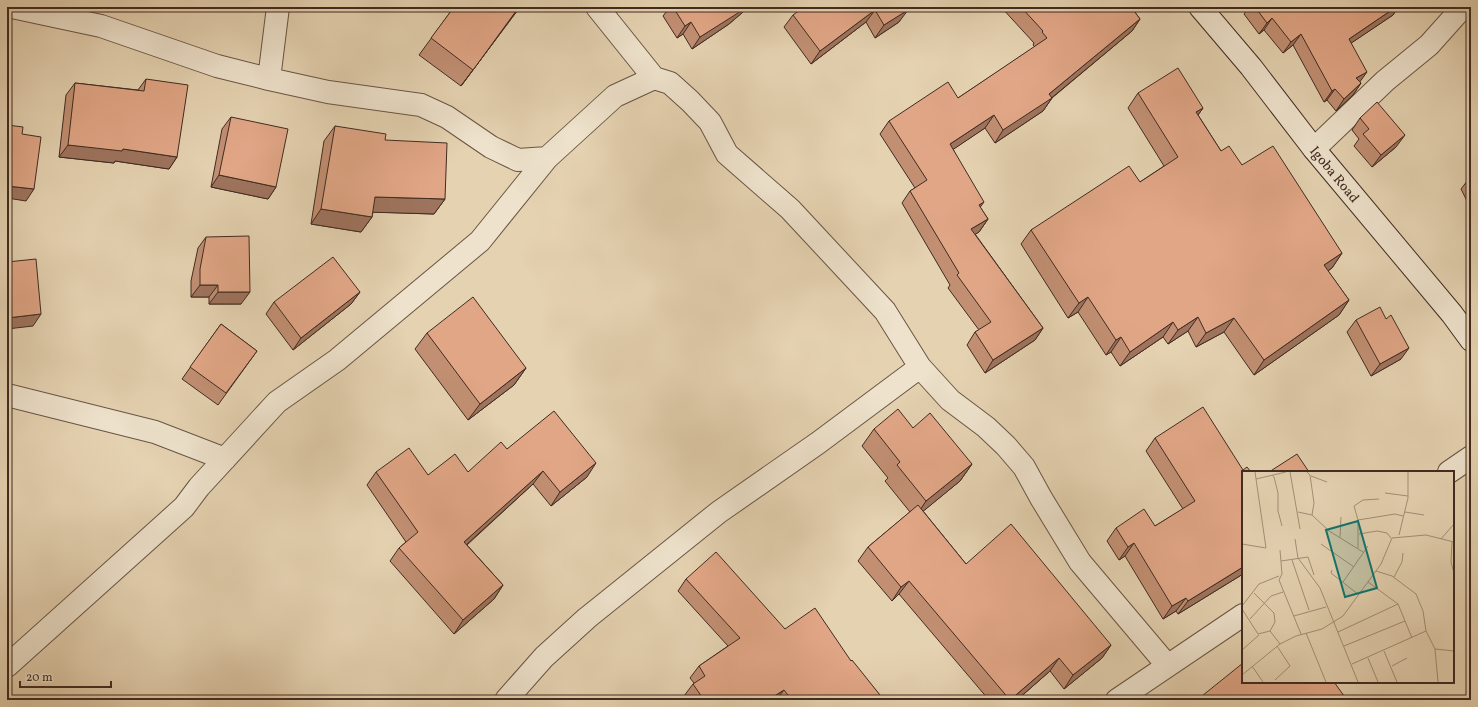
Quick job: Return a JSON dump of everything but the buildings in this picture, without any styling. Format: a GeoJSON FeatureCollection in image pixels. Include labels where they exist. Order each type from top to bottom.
{"type":"FeatureCollection","features":[{"type":"Feature","properties":{"kind":"street"},"geometry":{"type":"LineString","coordinates":[[12,7],[101,26],[217,66],[269,79],[328,92],[421,105],[446,117],[490,147],[518,160],[547,158]]}},
{"type":"Feature","properties":{"kind":"street"},"geometry":{"type":"LineString","coordinates":[[269,79],[278,7]]}},
{"type":"Feature","properties":{"kind":"street"},"geometry":{"type":"LineString","coordinates":[[597,7],[654,78],[670,83],[690,101],[710,122],[727,154],[790,209],[885,310],[920,367],[950,400],[986,427],[1006,446],[1024,467],[1080,562],[1167,665]]}},
{"type":"Feature","properties":{"kind":"street","name":"Igoba Road"},"geometry":{"type":"LineString","coordinates":[[1200,7],[1251,67],[1314,149],[1452,314],[1471,340]]}},
{"type":"Feature","properties":{"kind":"street"},"geometry":{"type":"LineString","coordinates":[[1314,149],[1385,81],[1429,45],[1463,7]]}},
{"type":"Feature","properties":{"kind":"street"},"geometry":{"type":"LineString","coordinates":[[7,666],[184,507],[199,487],[277,402],[337,360],[480,241],[547,158],[615,96],[654,78]]}},
{"type":"Feature","properties":{"kind":"street"},"geometry":{"type":"LineString","coordinates":[[506,700],[544,657],[593,613],[719,512],[818,443],[920,367]]}},
{"type":"Feature","properties":{"kind":"street"},"geometry":{"type":"LineString","coordinates":[[7,395],[155,432],[225,459]]}},
{"type":"Feature","properties":{"kind":"street"},"geometry":{"type":"LineString","coordinates":[[1450,471],[1471,457]]}},
{"type":"Feature","properties":{"kind":"street"},"geometry":{"type":"LineString","coordinates":[[1117,700],[1242,616]]}}]}
